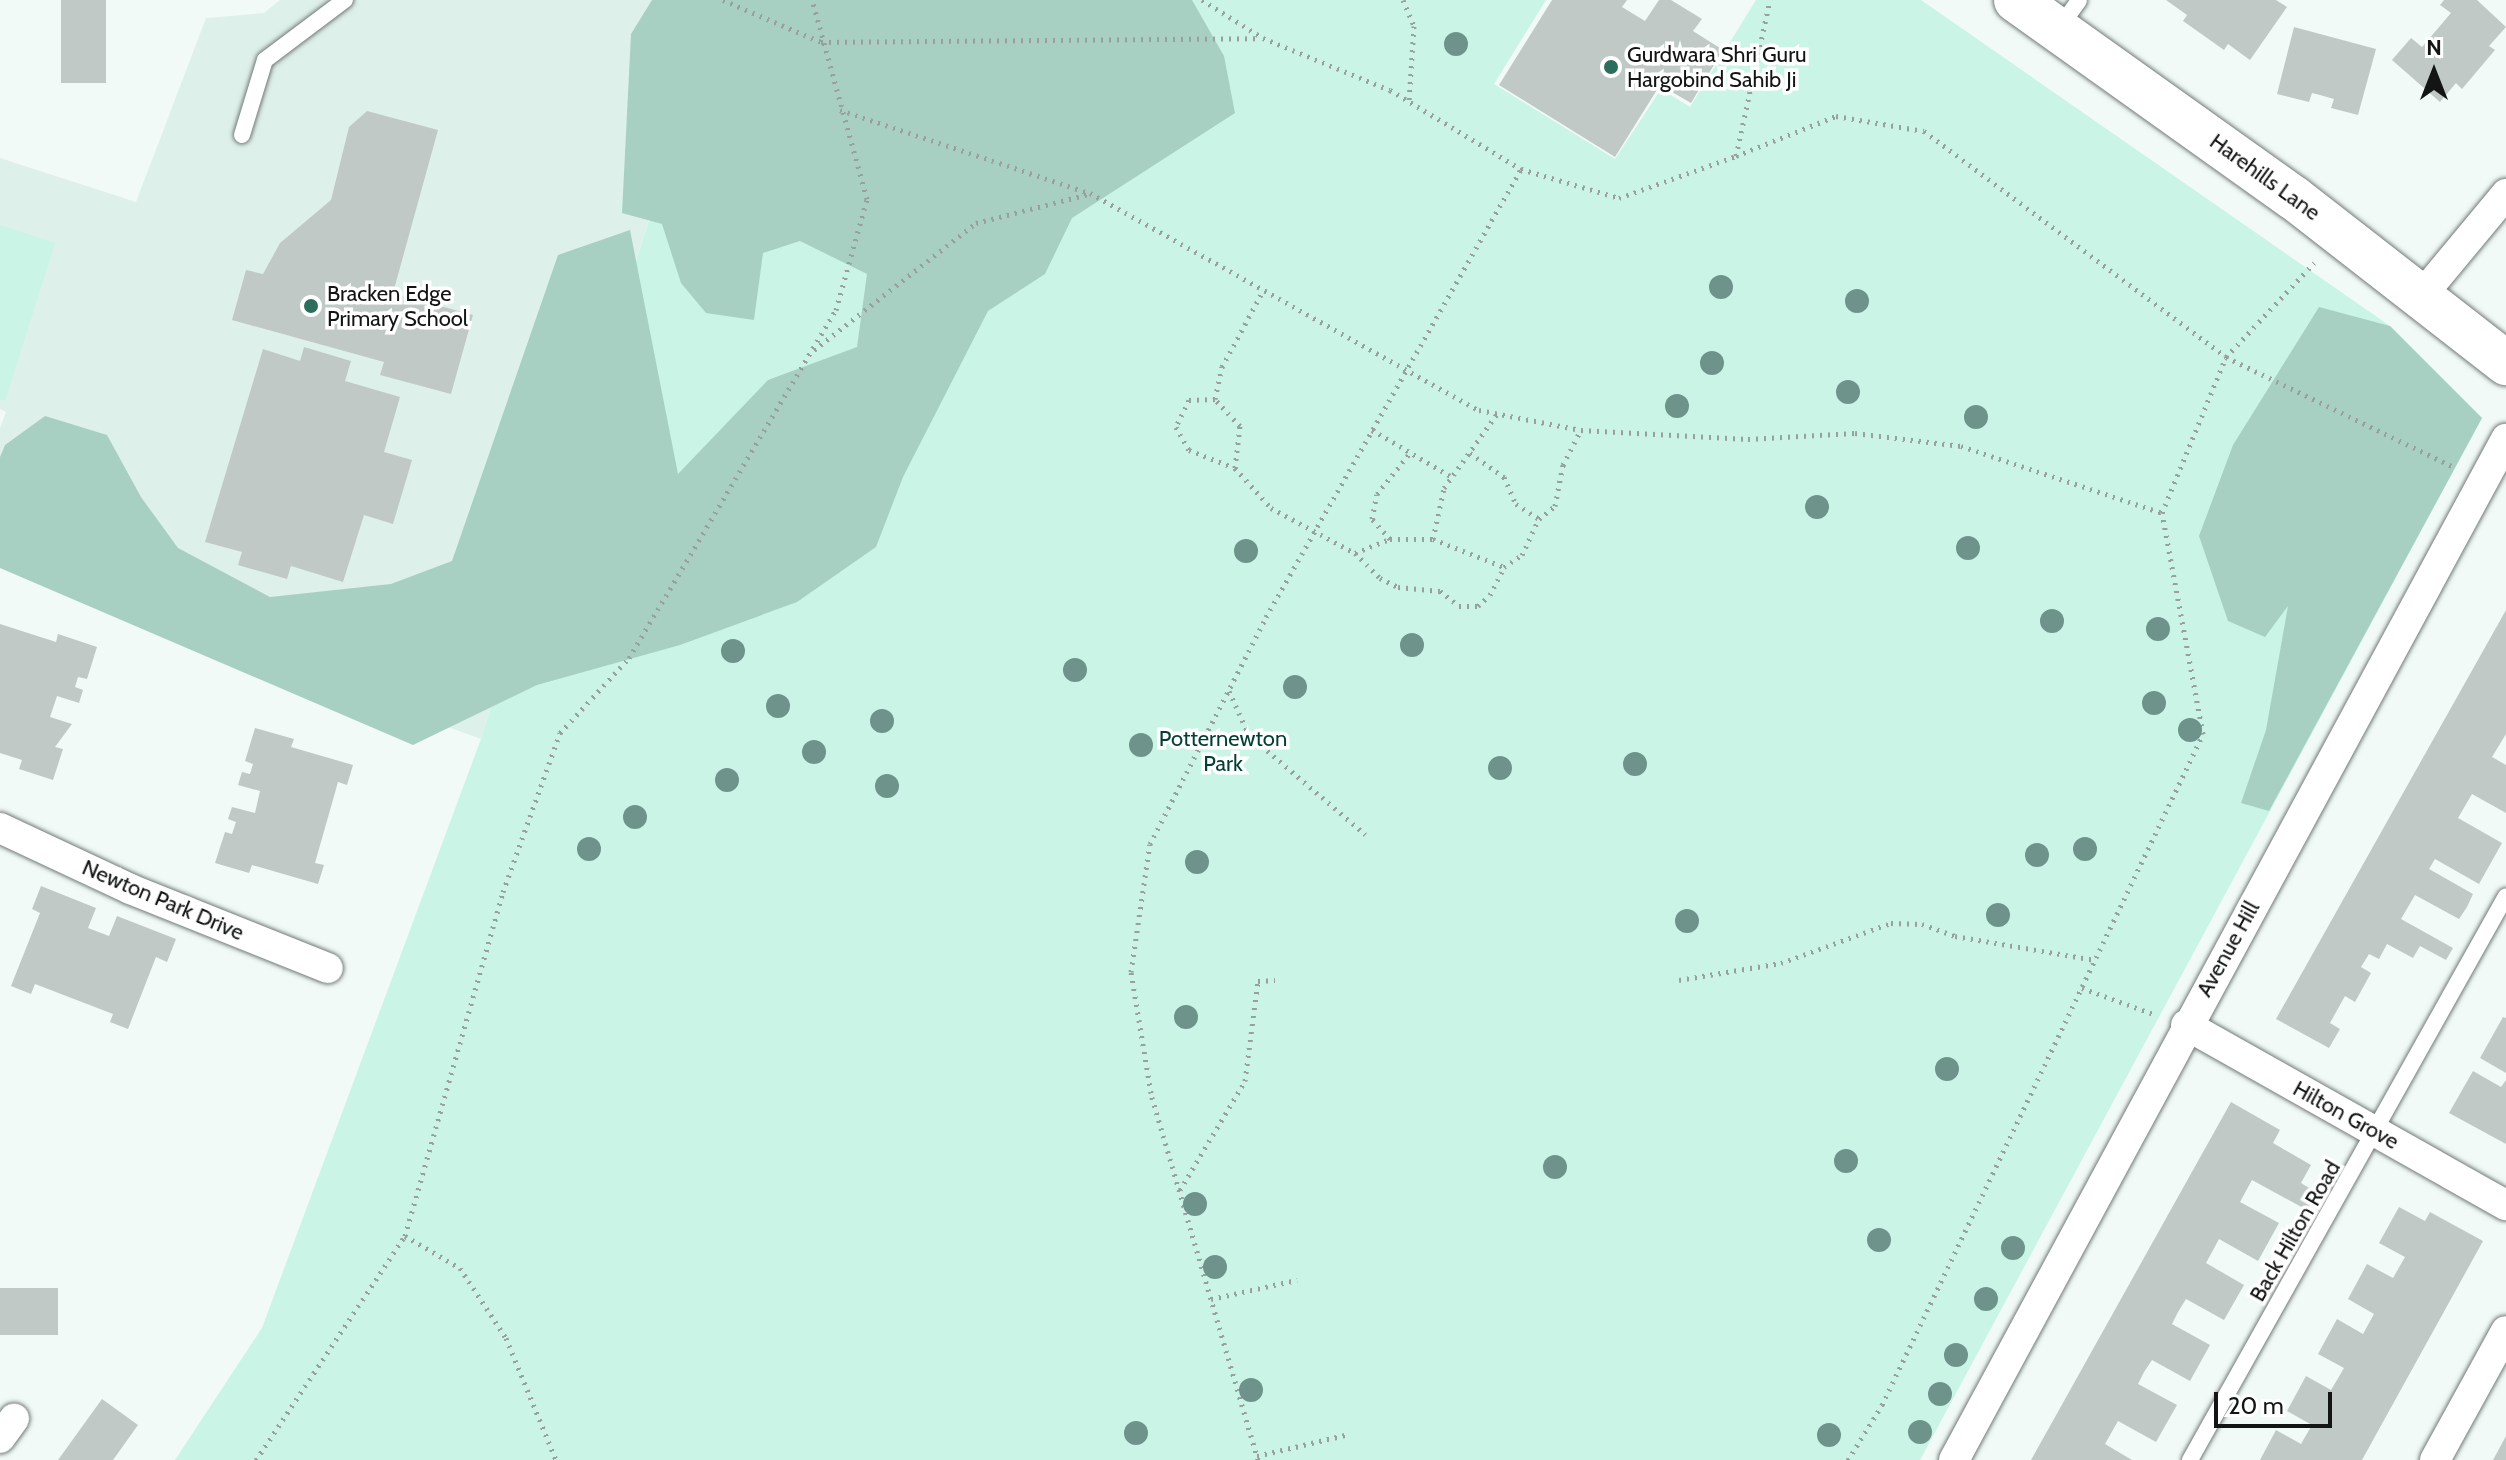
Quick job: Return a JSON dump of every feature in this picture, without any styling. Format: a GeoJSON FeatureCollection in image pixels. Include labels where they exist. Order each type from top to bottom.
{"type":"FeatureCollection","features":[{"type":"Feature","properties":{"kind":"main road","name":"Harehills Lane"},"geometry":{"type":"LineString","coordinates":[[2016,0],[2069,15],[2506,363]]}},
{"type":"Feature","properties":{"kind":"street"},"geometry":{"type":"LineString","coordinates":[[2423,294],[2506,194]]}},
{"type":"Feature","properties":{"kind":"street","name":"Avenue Hill"},"geometry":{"type":"LineString","coordinates":[[1954,1460],[2186,1025],[2506,439]]}},
{"type":"Feature","properties":{"kind":"street","name":"Newton Park Drive"},"geometry":{"type":"LineString","coordinates":[[0,828],[130,889],[328,968]]}},
{"type":"Feature","properties":{"kind":"street","name":"Hilton Grove"},"geometry":{"type":"LineString","coordinates":[[2186,1025],[2506,1205]]}},
{"type":"Feature","properties":{"kind":"street"},"geometry":{"type":"LineString","coordinates":[[2435,1460],[2506,1331]]}},
{"type":"Feature","properties":{"kind":"lane"},"geometry":{"type":"LineString","coordinates":[[242,135],[265,60],[345,0]]}},
{"type":"Feature","properties":{"kind":"lane","name":"Back Hilton Road"},"geometry":{"type":"LineString","coordinates":[[2190,1460],[2377,1132],[2506,896]]}},
{"type":"Feature","properties":{"kind":"path"},"geometry":{"type":"LineString","coordinates":[[723,0],[821,42],[1263,38]]}},
{"type":"Feature","properties":{"kind":"path"},"geometry":{"type":"LineString","coordinates":[[256,1460],[405,1236],[503,892],[560,733],[629,658],[836,310],[867,199],[821,42],[812,0]]}},
{"type":"Feature","properties":{"kind":"path"},"geometry":{"type":"LineString","coordinates":[[1202,0],[1263,38],[1409,101],[1521,169],[1619,198],[1836,116],[1924,131],[2226,357],[2483,481]]}},
{"type":"Feature","properties":{"kind":"path"},"geometry":{"type":"LineString","coordinates":[[1403,0],[1414,26],[1409,101]]}},
{"type":"Feature","properties":{"kind":"path"},"geometry":{"type":"LineString","coordinates":[[1736,156],[1770,0]]}},
{"type":"Feature","properties":{"kind":"path"},"geometry":{"type":"LineString","coordinates":[[840,110],[1090,193],[1479,410],[1581,430],[1748,439],[1855,433],[1961,446],[2162,513]]}},
{"type":"Feature","properties":{"kind":"path"},"geometry":{"type":"LineString","coordinates":[[1349,1434],[1257,1458],[1151,1093],[1131,972],[1150,844],[1314,533],[1521,169]]}},
{"type":"Feature","properties":{"kind":"path"},"geometry":{"type":"LineString","coordinates":[[811,352],[976,223],[1090,193]]}},
{"type":"Feature","properties":{"kind":"path"},"geometry":{"type":"LineString","coordinates":[[1848,1460],[1882,1405],[2203,734],[2162,513],[2226,357],[2342,233]]}},
{"type":"Feature","properties":{"kind":"path"},"geometry":{"type":"LineString","coordinates":[[1215,399],[1222,367],[1263,291]]}},
{"type":"Feature","properties":{"kind":"path"},"geometry":{"type":"LineString","coordinates":[[1235,468],[1240,426],[1215,399],[1189,400],[1176,427],[1189,450],[1235,468],[1271,508],[1355,553],[1398,587],[1416,585],[1440,591],[1459,606],[1478,606],[1490,595],[1504,567],[1522,555],[1539,519],[1555,506],[1563,465],[1581,430]]}},
{"type":"Feature","properties":{"kind":"path"},"geometry":{"type":"LineString","coordinates":[[1433,539],[1444,488],[1498,414]]}},
{"type":"Feature","properties":{"kind":"path"},"geometry":{"type":"LineString","coordinates":[[1372,430],[1452,477]]}},
{"type":"Feature","properties":{"kind":"path"},"geometry":{"type":"LineString","coordinates":[[1390,539],[1372,519],[1377,494],[1410,453]]}},
{"type":"Feature","properties":{"kind":"path"},"geometry":{"type":"LineString","coordinates":[[1470,453],[1504,477],[1516,504],[1539,519]]}},
{"type":"Feature","properties":{"kind":"path"},"geometry":{"type":"LineString","coordinates":[[1355,553],[1390,539],[1433,539],[1504,567]]}},
{"type":"Feature","properties":{"kind":"path"},"geometry":{"type":"LineString","coordinates":[[1229,690],[1249,735],[1365,834]]}},
{"type":"Feature","properties":{"kind":"path"},"geometry":{"type":"LineString","coordinates":[[1679,980],[1781,963],[1891,923],[1922,924],[1955,936],[2095,960]]}},
{"type":"Feature","properties":{"kind":"path"},"geometry":{"type":"LineString","coordinates":[[1180,1191],[1245,1081],[1258,981],[1275,980]]}},
{"type":"Feature","properties":{"kind":"path"},"geometry":{"type":"LineString","coordinates":[[2082,988],[2186,1025]]}},
{"type":"Feature","properties":{"kind":"path"},"geometry":{"type":"LineString","coordinates":[[405,1236],[460,1268],[506,1338],[556,1460]]}},
{"type":"Feature","properties":{"kind":"path"},"geometry":{"type":"LineString","coordinates":[[1211,1299],[1297,1280]]}},
{"type":"Feature","properties":{"kind":"shaded area","name":"Bracken Edge Primary School"},"geometry":{"type":"Polygon","coordinates":[[[280,0],[662,0],[714,19],[481,739],[0,565],[0,428],[6,412],[0,409],[0,158],[136,202],[206,18],[264,13],[280,0]]]}},
{"type":"Feature","properties":{"kind":"green space"},"geometry":{"type":"Polygon","coordinates":[[[652,0],[1192,0],[1224,56],[1235,113],[1072,218],[1045,274],[988,311],[903,477],[876,547],[797,602],[680,645],[537,685],[413,745],[0,568],[0,457],[5,445],[45,416],[107,435],[141,497],[178,548],[270,597],[391,584],[452,561],[558,255],[630,230],[678,474],[768,380],[857,347],[867,274],[800,241],[763,253],[754,320],[706,313],[681,283],[662,224],[622,213],[631,34],[652,0]]]}},
{"type":"Feature","properties":{"kind":"green space","name":"Potternewton Park"},"geometry":{"type":"Polygon","coordinates":[[[662,0],[1546,0],[1494,84],[1615,159],[1661,89],[1690,107],[1756,0],[1921,0],[2390,326],[2482,418],[1920,1460],[175,1460],[262,1328],[481,739],[714,20],[662,0]]]}},
{"type":"Feature","properties":{"kind":"green space"},"geometry":{"type":"Polygon","coordinates":[[[0,225],[55,243],[5,401],[0,399],[0,225]]]}},
{"type":"Feature","properties":{"kind":"green space"},"geometry":{"type":"Polygon","coordinates":[[[2319,307],[2390,326],[2482,418],[2269,811],[2241,803],[2266,730],[2288,606],[2265,637],[2228,621],[2199,536],[2233,445],[2319,307]]]}},
{"type":"Feature","properties":{"kind":"building"},"geometry":{"type":"Polygon","coordinates":[[[61,0],[106,0],[106,83],[61,83],[61,0]]]}},
{"type":"Feature","properties":{"kind":"building","name":"Gurdwara Shri Guru Hargobind Sahib Ji"},"geometry":{"type":"Polygon","coordinates":[[[1552,0],[1627,0],[1622,7],[1645,21],[1659,0],[1671,0],[1702,19],[1693,31],[1723,50],[1691,103],[1660,85],[1615,157],[1499,85],[1552,0]]]}},
{"type":"Feature","properties":{"kind":"building"},"geometry":{"type":"Polygon","coordinates":[[[2166,0],[2276,0],[2287,7],[2250,60],[2228,44],[2224,50],[2183,21],[2187,15],[2166,0]]]}},
{"type":"Feature","properties":{"kind":"building"},"geometry":{"type":"Polygon","coordinates":[[[2444,0],[2477,0],[2506,27],[2489,46],[2495,50],[2462,89],[2456,83],[2440,102],[2392,60],[2411,38],[2422,47],[2451,13],[2440,5],[2444,0]]]}},
{"type":"Feature","properties":{"kind":"building"},"geometry":{"type":"Polygon","coordinates":[[[2294,27],[2376,49],[2358,115],[2331,108],[2334,99],[2320,95],[2312,93],[2309,102],[2277,94],[2294,27]]]}},
{"type":"Feature","properties":{"kind":"building"},"geometry":{"type":"Polygon","coordinates":[[[367,111],[438,130],[393,293],[473,315],[451,394],[380,375],[384,362],[232,320],[246,270],[263,274],[280,243],[331,200],[349,127],[367,111]]]}},
{"type":"Feature","properties":{"kind":"building"},"geometry":{"type":"Polygon","coordinates":[[[304,347],[351,361],[345,381],[400,397],[384,452],[412,460],[393,524],[364,515],[343,582],[291,566],[287,579],[238,565],[242,552],[205,542],[263,349],[300,361],[304,347]]]}},
{"type":"Feature","properties":{"kind":"building"},"geometry":{"type":"Polygon","coordinates":[[[2506,610],[2506,734],[2492,757],[2506,765],[2506,813],[2472,794],[2458,818],[2502,843],[2479,884],[2435,859],[2429,869],[2473,894],[2467,907],[2459,919],[2415,895],[2401,919],[2453,948],[2446,960],[2420,946],[2413,958],[2387,944],[2379,959],[2369,954],[2361,967],[2371,973],[2355,1002],[2345,996],[2330,1023],[2340,1029],[2329,1048],[2276,1019],[2506,610]]]}},
{"type":"Feature","properties":{"kind":"building"},"geometry":{"type":"Polygon","coordinates":[[[0,624],[56,642],[58,634],[97,647],[87,679],[78,677],[75,687],[83,690],[79,703],[57,696],[50,717],[72,724],[55,747],[63,749],[53,780],[19,769],[22,760],[0,753],[0,624]]]}},
{"type":"Feature","properties":{"kind":"building"},"geometry":{"type":"Polygon","coordinates":[[[255,728],[294,739],[291,747],[353,765],[347,785],[338,782],[315,863],[324,865],[318,884],[252,865],[249,873],[215,863],[225,832],[232,834],[236,822],[228,819],[232,807],[255,813],[260,791],[238,785],[242,772],[250,774],[253,764],[245,761],[255,728]]]}},
{"type":"Feature","properties":{"kind":"building"},"geometry":{"type":"Polygon","coordinates":[[[41,886],[96,908],[88,928],[109,936],[117,916],[176,939],[167,962],[156,957],[128,1029],[110,1022],[113,1014],[35,984],[31,994],[11,986],[40,913],[32,909],[41,886]]]}},
{"type":"Feature","properties":{"kind":"building"},"geometry":{"type":"Polygon","coordinates":[[[2503,1017],[2506,1018],[2506,1073],[2480,1058],[2503,1017]]]}},
{"type":"Feature","properties":{"kind":"building"},"geometry":{"type":"Polygon","coordinates":[[[2473,1071],[2501,1087],[2506,1080],[2506,1144],[2449,1113],[2473,1071]]]}},
{"type":"Feature","properties":{"kind":"building"},"geometry":{"type":"Polygon","coordinates":[[[2231,1102],[2280,1130],[2273,1143],[2311,1165],[2301,1183],[2317,1193],[2307,1210],[2252,1180],[2240,1202],[2279,1223],[2258,1261],[2219,1239],[2206,1263],[2244,1285],[2224,1320],[2186,1299],[2178,1312],[2172,1324],[2210,1345],[2190,1381],[2152,1360],[2144,1372],[2138,1384],[2177,1405],[2156,1442],[2118,1421],[2105,1444],[2132,1460],[2031,1460],[2231,1102]]]}},
{"type":"Feature","properties":{"kind":"building"},"geometry":{"type":"Polygon","coordinates":[[[2399,1207],[2425,1221],[2430,1212],[2483,1241],[2362,1460],[2260,1460],[2276,1430],[2301,1444],[2312,1425],[2287,1411],[2306,1376],[2331,1390],[2344,1368],[2318,1354],[2337,1319],[2363,1334],[2374,1314],[2348,1299],[2367,1264],[2393,1278],[2405,1257],[2379,1243],[2399,1207]]]}},
{"type":"Feature","properties":{"kind":"building"},"geometry":{"type":"Polygon","coordinates":[[[0,1288],[58,1288],[58,1335],[0,1335],[0,1288]]]}},
{"type":"Feature","properties":{"kind":"building"},"geometry":{"type":"Polygon","coordinates":[[[102,1399],[138,1425],[113,1460],[58,1460],[102,1399]]]}},
{"type":"Feature","properties":{"kind":"building"},"geometry":{"type":"Polygon","coordinates":[[[2506,1436],[2506,1460],[2493,1460],[2506,1436]]]}},
{"type":"Feature","properties":{"kind":"place","name":"Gurdwara Shri Guru Hargobind Sahib Ji"},"geometry":{"type":"Point","coordinates":[1611,67]}},
{"type":"Feature","properties":{"kind":"place","name":"Bracken Edge Primary School"},"geometry":{"type":"Point","coordinates":[311,306]}}]}
